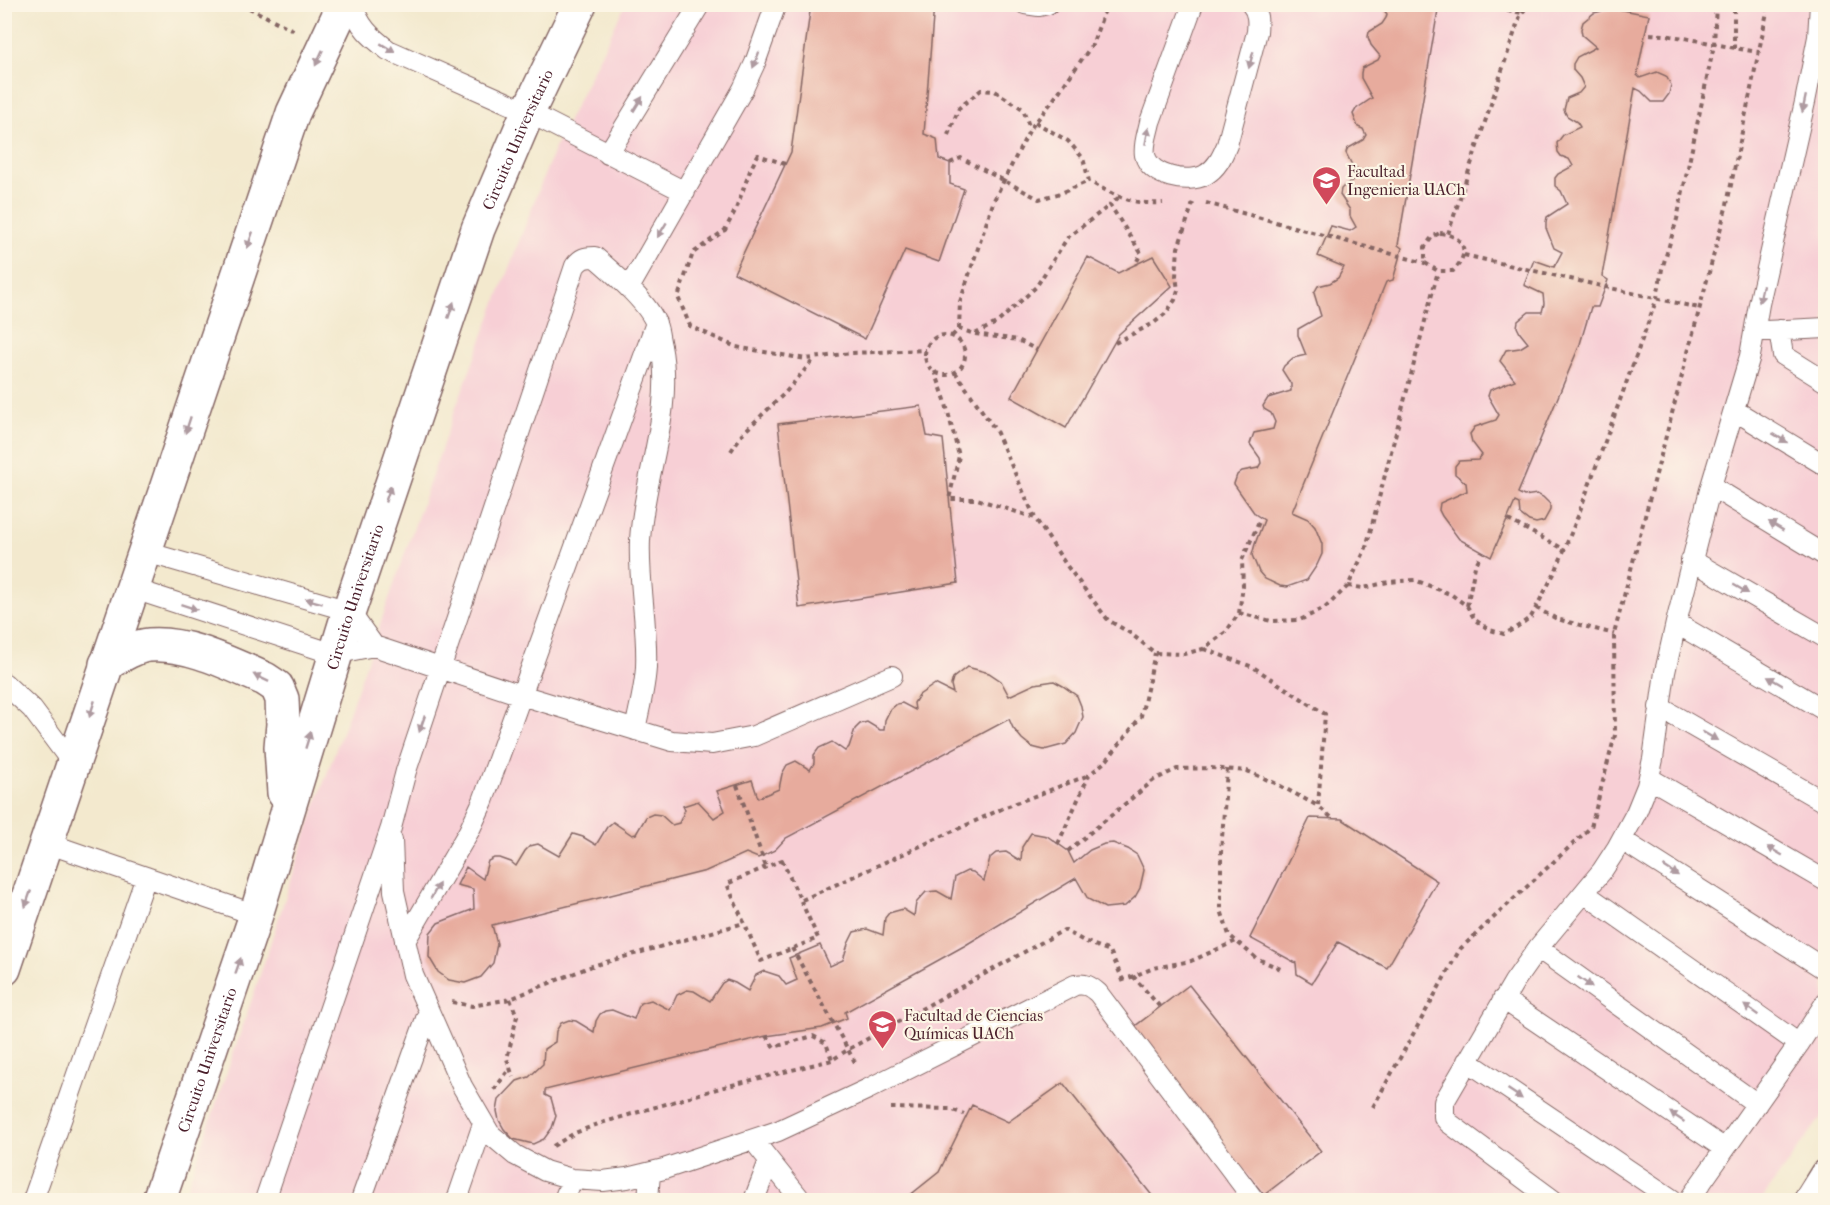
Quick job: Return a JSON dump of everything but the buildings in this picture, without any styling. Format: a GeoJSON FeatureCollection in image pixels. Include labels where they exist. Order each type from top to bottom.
{"type":"FeatureCollection","features":[{"type":"Feature","properties":{"kind":"main road"},"geometry":{"type":"LineString","coordinates":[[4,969],[293,113],[344,4]]}},
{"type":"Feature","properties":{"kind":"main road","name":"Circuito Universitario"},"geometry":{"type":"LineString","coordinates":[[159,1200],[256,915],[334,654],[478,229],[528,112],[580,4]]}},
{"type":"Feature","properties":{"kind":"main road"},"geometry":{"type":"LineString","coordinates":[[106,664],[125,653],[147,645],[182,648],[265,679],[277,687],[282,699],[281,758],[287,810]]}},
{"type":"Feature","properties":{"kind":"lane"},"geometry":{"type":"LineString","coordinates":[[353,4],[360,24],[370,36],[388,50],[528,112],[685,192]]}},
{"type":"Feature","properties":{"kind":"lane"},"geometry":{"type":"LineString","coordinates":[[608,154],[700,4]]}},
{"type":"Feature","properties":{"kind":"lane"},"geometry":{"type":"LineString","coordinates":[[628,288],[743,89],[776,4]]}},
{"type":"Feature","properties":{"kind":"lane"},"geometry":{"type":"LineString","coordinates":[[1025,4],[1039,6],[1048,4]]}},
{"type":"Feature","properties":{"kind":"lane"},"geometry":{"type":"LineString","coordinates":[[1193,4],[1150,122],[1146,141],[1145,156],[1151,165],[1168,177],[1180,179],[1195,179],[1214,169],[1222,158],[1257,32],[1256,11],[1251,4]]}},
{"type":"Feature","properties":{"kind":"lane"},"geometry":{"type":"LineString","coordinates":[[1553,1200],[1449,1123],[1444,1117],[1444,1101],[1503,999],[1538,948],[1602,871],[1622,840],[1636,813],[1648,778],[1653,759],[1659,707],[1691,560],[1750,356],[1818,37],[1820,4]]}},
{"type":"Feature","properties":{"kind":"lane"},"geometry":{"type":"LineString","coordinates":[[265,1200],[391,828],[406,771],[575,266],[580,259],[595,257],[628,288],[656,323],[664,361],[663,410],[643,509],[640,542],[646,668],[635,730]]}},
{"type":"Feature","properties":{"kind":"lane"},"geometry":{"type":"LineString","coordinates":[[405,941],[469,831],[483,801],[656,323]]}},
{"type":"Feature","properties":{"kind":"lane"},"geometry":{"type":"LineString","coordinates":[[1754,332],[1826,328]]}},
{"type":"Feature","properties":{"kind":"lane"},"geometry":{"type":"LineString","coordinates":[[1779,330],[1783,355],[1826,382]]}},
{"type":"Feature","properties":{"kind":"lane"},"geometry":{"type":"LineString","coordinates":[[1734,410],[1826,466]]}},
{"type":"Feature","properties":{"kind":"lane"},"geometry":{"type":"LineString","coordinates":[[1711,486],[1826,556]]}},
{"type":"Feature","properties":{"kind":"lane"},"geometry":{"type":"LineString","coordinates":[[146,552],[349,610],[374,646]]}},
{"type":"Feature","properties":{"kind":"lane"},"geometry":{"type":"LineString","coordinates":[[1691,560],[1826,638]]}},
{"type":"Feature","properties":{"kind":"lane"},"geometry":{"type":"LineString","coordinates":[[134,589],[334,654],[374,646],[521,695],[672,741],[712,744],[754,736],[892,676]]}},
{"type":"Feature","properties":{"kind":"lane"},"geometry":{"type":"LineString","coordinates":[[1676,623],[1826,711]]}},
{"type":"Feature","properties":{"kind":"lane"},"geometry":{"type":"LineString","coordinates":[[4,683],[32,709],[73,764]]}},
{"type":"Feature","properties":{"kind":"lane"},"geometry":{"type":"LineString","coordinates":[[1659,707],[1826,803]]}},
{"type":"Feature","properties":{"kind":"lane"},"geometry":{"type":"LineString","coordinates":[[1648,778],[1826,881]]}},
{"type":"Feature","properties":{"kind":"lane"},"geometry":{"type":"LineString","coordinates":[[391,828],[394,891],[413,975],[428,1013],[462,1086],[490,1134],[515,1155],[545,1171],[572,1179],[603,1181],[650,1173],[753,1140],[778,1131],[868,1089],[1075,985],[1082,984],[1090,986],[1098,993],[1254,1200]]}},
{"type":"Feature","properties":{"kind":"lane"},"geometry":{"type":"LineString","coordinates":[[1622,840],[1826,970]]}},
{"type":"Feature","properties":{"kind":"lane"},"geometry":{"type":"LineString","coordinates":[[47,843],[256,915]]}},
{"type":"Feature","properties":{"kind":"lane"},"geometry":{"type":"LineString","coordinates":[[33,1200],[146,877]]}},
{"type":"Feature","properties":{"kind":"lane"},"geometry":{"type":"LineString","coordinates":[[1584,893],[1799,1044]]}},
{"type":"Feature","properties":{"kind":"lane"},"geometry":{"type":"LineString","coordinates":[[1538,948],[1757,1104]]}},
{"type":"Feature","properties":{"kind":"lane"},"geometry":{"type":"LineString","coordinates":[[1503,999],[1725,1149]]}},
{"type":"Feature","properties":{"kind":"lane"},"geometry":{"type":"LineString","coordinates":[[1689,1200],[1826,1002]]}},
{"type":"Feature","properties":{"kind":"lane"},"geometry":{"type":"LineString","coordinates":[[361,1200],[428,1013]]}},
{"type":"Feature","properties":{"kind":"lane"},"geometry":{"type":"LineString","coordinates":[[1467,1061],[1673,1200]]}},
{"type":"Feature","properties":{"kind":"lane"},"geometry":{"type":"LineString","coordinates":[[457,1200],[483,1124]]}},
{"type":"Feature","properties":{"kind":"lane"},"geometry":{"type":"LineString","coordinates":[[753,1140],[801,1200]]}},
{"type":"Feature","properties":{"kind":"lane"},"geometry":{"type":"LineString","coordinates":[[754,1200],[769,1161]]}},
{"type":"Feature","properties":{"kind":"lane"},"geometry":{"type":"LineString","coordinates":[[648,1200],[650,1173]]}},
{"type":"Feature","properties":{"kind":"lane"},"geometry":{"type":"LineString","coordinates":[[564,1200],[572,1179]]}},
{"type":"Feature","properties":{"kind":"path"},"geometry":{"type":"LineString","coordinates":[[241,4],[325,45]]}},
{"type":"Feature","properties":{"kind":"path"},"geometry":{"type":"LineString","coordinates":[[952,336],[959,329],[960,302],[977,248],[1003,180],[1030,129],[1052,103],[1092,45],[1107,4]]}},
{"type":"Feature","properties":{"kind":"path"},"geometry":{"type":"LineString","coordinates":[[1481,4],[1521,14]]}},
{"type":"Feature","properties":{"kind":"path"},"geometry":{"type":"LineString","coordinates":[[1448,234],[1521,14],[1521,4]]}},
{"type":"Feature","properties":{"kind":"path"},"geometry":{"type":"LineString","coordinates":[[1521,14],[1530,4]]}},
{"type":"Feature","properties":{"kind":"path"},"geometry":{"type":"LineString","coordinates":[[1348,586],[1364,588],[1388,582],[1415,580],[1452,595],[1467,606],[1475,620],[1490,630],[1504,634],[1531,617],[1556,570],[1635,363],[1657,298],[1662,269],[1677,219],[1714,45],[1716,4]]}},
{"type":"Feature","properties":{"kind":"path"},"geometry":{"type":"LineString","coordinates":[[1734,4],[1734,49]]}},
{"type":"Feature","properties":{"kind":"path"},"geometry":{"type":"LineString","coordinates":[[1373,1107],[1460,949],[1591,826],[1615,735],[1614,634],[1727,204],[1767,12],[1766,4]]}},
{"type":"Feature","properties":{"kind":"path"},"geometry":{"type":"LineString","coordinates":[[1650,34],[1673,35],[1734,49],[1759,52]]}},
{"type":"Feature","properties":{"kind":"path"},"geometry":{"type":"LineString","coordinates":[[948,135],[959,108],[981,90],[995,91],[1023,109],[1030,129]]}},
{"type":"Feature","properties":{"kind":"path"},"geometry":{"type":"LineString","coordinates":[[975,333],[998,322],[1028,294],[1068,237],[1118,198],[1089,181],[1083,158],[1068,141],[1035,122]]}},
{"type":"Feature","properties":{"kind":"path"},"geometry":{"type":"LineString","coordinates":[[785,164],[758,155],[725,230],[693,254],[678,297],[690,326],[736,347],[806,359],[851,353],[926,351]]}},
{"type":"Feature","properties":{"kind":"path"},"geometry":{"type":"LineString","coordinates":[[950,163],[961,158],[1038,199],[1061,193],[1089,181]]}},
{"type":"Feature","properties":{"kind":"path"},"geometry":{"type":"LineString","coordinates":[[1115,343],[1154,323],[1166,313],[1175,300],[1178,290],[1176,276],[1178,248],[1194,200]]}},
{"type":"Feature","properties":{"kind":"path"},"geometry":{"type":"LineString","coordinates":[[1206,203],[1425,263],[1438,271],[1453,271],[1464,255],[1463,246],[1458,238],[1440,233],[1432,237],[1425,247],[1425,263]]}},
{"type":"Feature","properties":{"kind":"path"},"geometry":{"type":"LineString","coordinates":[[1110,205],[1141,253],[1136,265]]}},
{"type":"Feature","properties":{"kind":"path"},"geometry":{"type":"LineString","coordinates":[[1464,255],[1700,308]]}},
{"type":"Feature","properties":{"kind":"path"},"geometry":{"type":"LineString","coordinates":[[1239,614],[1271,621],[1300,620],[1325,608],[1348,586],[1366,548],[1438,271]]}},
{"type":"Feature","properties":{"kind":"path"},"geometry":{"type":"LineString","coordinates":[[959,329],[1018,340],[1037,350]]}},
{"type":"Feature","properties":{"kind":"path"},"geometry":{"type":"LineString","coordinates":[[939,335],[952,336],[962,344],[963,362],[956,372],[947,375],[927,366],[926,351],[931,340],[939,335]]}},
{"type":"Feature","properties":{"kind":"path"},"geometry":{"type":"LineString","coordinates":[[731,451],[743,433],[785,393],[816,357]]}},
{"type":"Feature","properties":{"kind":"path"},"geometry":{"type":"LineString","coordinates":[[935,371],[959,456],[949,499],[977,499],[1035,518]]}},
{"type":"Feature","properties":{"kind":"path"},"geometry":{"type":"LineString","coordinates":[[956,372],[996,431],[1035,518],[1067,566],[1108,620],[1130,633],[1155,653],[1184,654],[1203,649],[1226,632],[1239,614],[1243,586],[1242,560],[1260,520]]}},
{"type":"Feature","properties":{"kind":"path"},"geometry":{"type":"LineString","coordinates":[[1508,520],[1564,549]]}},
{"type":"Feature","properties":{"kind":"path"},"geometry":{"type":"LineString","coordinates":[[1467,606],[1475,566],[1480,555]]}},
{"type":"Feature","properties":{"kind":"path"},"geometry":{"type":"LineString","coordinates":[[1536,608],[1557,619],[1614,634]]}},
{"type":"Feature","properties":{"kind":"path"},"geometry":{"type":"LineString","coordinates":[[1203,649],[1253,667],[1325,714],[1318,806]]}},
{"type":"Feature","properties":{"kind":"path"},"geometry":{"type":"LineString","coordinates":[[801,900],[1006,807],[1089,775],[1107,760],[1142,716],[1155,653]]}},
{"type":"Feature","properties":{"kind":"path"},"geometry":{"type":"LineString","coordinates":[[1068,850],[1154,780],[1177,769],[1246,771],[1275,783],[1318,806],[1331,817]]}},
{"type":"Feature","properties":{"kind":"path"},"geometry":{"type":"LineString","coordinates":[[1227,769],[1221,852],[1221,910],[1229,935],[1256,958],[1283,970]]}},
{"type":"Feature","properties":{"kind":"path"},"geometry":{"type":"LineString","coordinates":[[1058,844],[1089,775]]}},
{"type":"Feature","properties":{"kind":"path"},"geometry":{"type":"LineString","coordinates":[[737,785],[766,867]]}},
{"type":"Feature","properties":{"kind":"path"},"geometry":{"type":"LineString","coordinates":[[783,860],[818,938],[761,961],[727,884],[766,867],[783,860]]}},
{"type":"Feature","properties":{"kind":"path"},"geometry":{"type":"LineString","coordinates":[[413,975],[423,985],[450,1002],[472,1006],[510,999],[592,966],[744,923]]}},
{"type":"Feature","properties":{"kind":"path"},"geometry":{"type":"LineString","coordinates":[[575,1133],[720,1088],[832,1060],[1064,930],[1110,951],[1123,980]]}},
{"type":"Feature","properties":{"kind":"path"},"geometry":{"type":"LineString","coordinates":[[1098,993],[1154,968],[1191,961],[1236,941]]}},
{"type":"Feature","properties":{"kind":"path"},"geometry":{"type":"LineString","coordinates":[[792,948],[849,1049]]}},
{"type":"Feature","properties":{"kind":"path"},"geometry":{"type":"LineString","coordinates":[[1133,976],[1160,1007]]}},
{"type":"Feature","properties":{"kind":"path"},"geometry":{"type":"LineString","coordinates":[[510,999],[517,1016],[507,1059],[513,1077]]}},
{"type":"Feature","properties":{"kind":"path"},"geometry":{"type":"LineString","coordinates":[[766,1036],[774,1047],[813,1036],[826,1043],[832,1060]]}},
{"type":"Feature","properties":{"kind":"shaded area"},"geometry":{"type":"Polygon","coordinates":[[[625,5],[1825,5],[1825,1112],[1761,1200],[183,1200],[315,807],[456,407],[555,147],[625,5]]]}},
{"type":"Feature","properties":{"kind":"place","name":"Facultad Ingenieria UACh"},"geometry":{"type":"Point","coordinates":[1326,206]}},
{"type":"Feature","properties":{"kind":"place","name":"Facultad de Ciencias Químicas UACh"},"geometry":{"type":"Point","coordinates":[883,1050]}}]}
